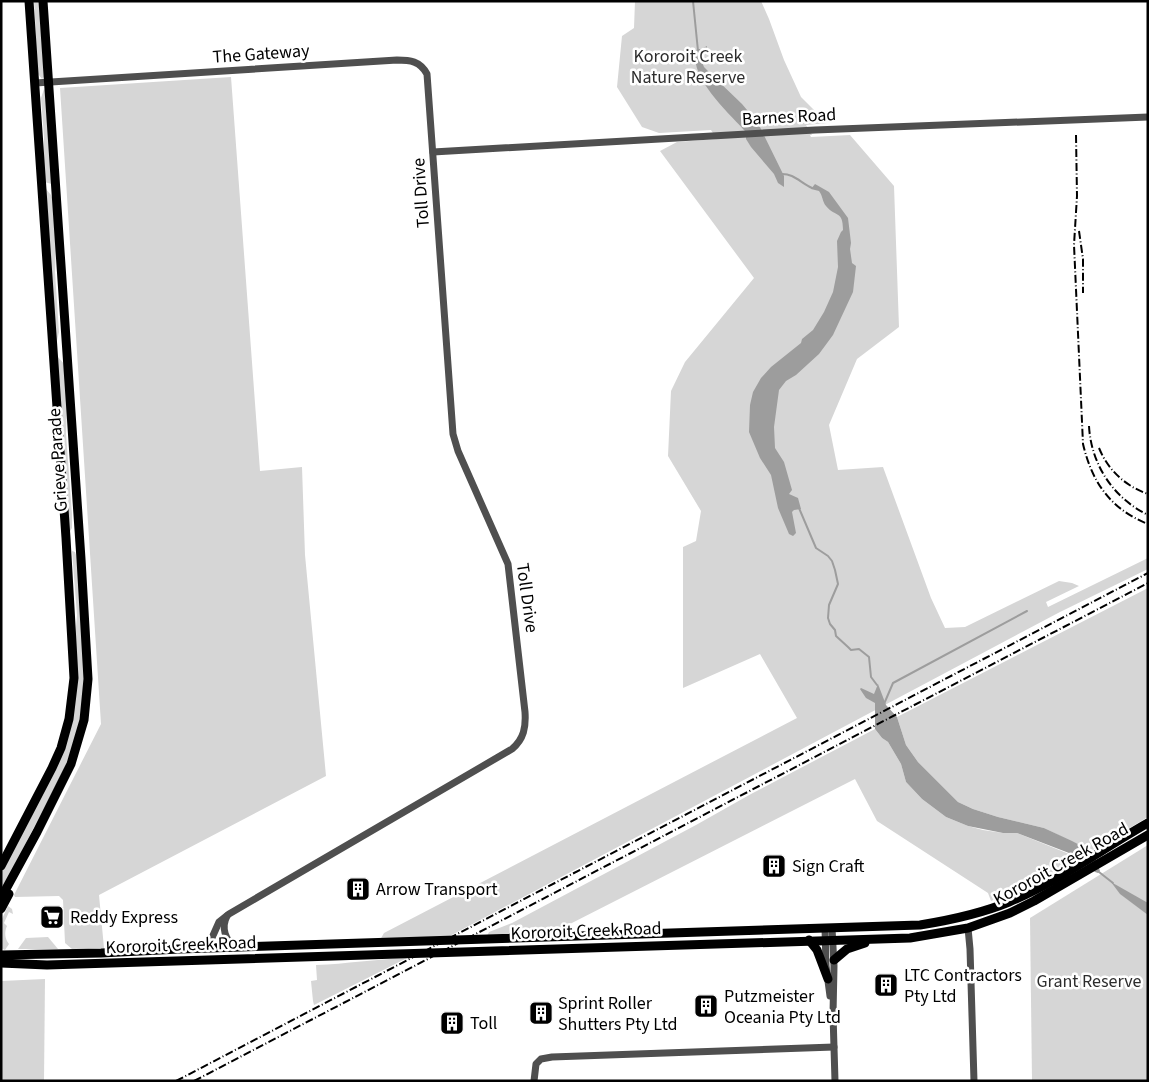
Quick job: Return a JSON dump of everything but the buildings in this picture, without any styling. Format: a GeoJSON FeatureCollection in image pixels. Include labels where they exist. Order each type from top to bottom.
{"type":"FeatureCollection","features":[{"type":"Feature","properties":{"kind":"main road","name":"Grieve Parade"},"geometry":{"type":"LineString","coordinates":[[1,866],[61,748],[69,719],[74,678],[29,1]]}},
{"type":"Feature","properties":{"kind":"main road","name":"Grieve Parade"},"geometry":{"type":"LineString","coordinates":[[1,909],[3,898],[32,850],[37,832],[65,777],[76,749],[84,720],[88,679],[43,1]]}},
{"type":"Feature","properties":{"kind":"main road","name":"Kororoit Creek Road"},"geometry":{"type":"LineString","coordinates":[[1,963],[47,965],[917,937],[968,928],[1010,913],[1148,823]]}},
{"type":"Feature","properties":{"kind":"main road","name":"Kororoit Creek Road"},"geometry":{"type":"LineString","coordinates":[[1,955],[920,925],[956,919],[1008,902],[1069,875],[1148,835]]}},
{"type":"Feature","properties":{"kind":"main road"},"geometry":{"type":"LineString","coordinates":[[834,960],[842,951],[853,946],[888,939]]}},
{"type":"Feature","properties":{"kind":"main road"},"geometry":{"type":"LineString","coordinates":[[809,940],[817,950],[828,978]]}},
{"type":"Feature","properties":{"kind":"street","name":"The Gateway"},"geometry":{"type":"LineString","coordinates":[[35,84],[397,60],[410,61],[422,66],[427,74],[431,131]]}},
{"type":"Feature","properties":{"kind":"street","name":"Barnes Road"},"geometry":{"type":"LineString","coordinates":[[433,152],[812,130],[1148,117]]}},
{"type":"Feature","properties":{"kind":"street","name":"Toll Drive"},"geometry":{"type":"LineString","coordinates":[[190,949],[203,947],[208,944],[213,937],[218,922],[229,914],[512,749],[520,740],[525,728],[525,712],[508,564],[458,451],[453,434],[431,131]]}},
{"type":"Feature","properties":{"kind":"street"},"geometry":{"type":"LineString","coordinates":[[229,914],[224,921],[225,935],[231,944],[241,947]]}},
{"type":"Feature","properties":{"kind":"street"},"geometry":{"type":"LineString","coordinates":[[828,928],[828,978],[833,1014]]}},
{"type":"Feature","properties":{"kind":"street"},"geometry":{"type":"LineString","coordinates":[[968,928],[974,1081]]}},
{"type":"Feature","properties":{"kind":"street"},"geometry":{"type":"LineString","coordinates":[[829,940],[834,960],[834,1081]]}},
{"type":"Feature","properties":{"kind":"street"},"geometry":{"type":"LineString","coordinates":[[534,1081],[536,1064],[541,1059],[552,1057],[834,1047]]}},
{"type":"Feature","properties":{"kind":"green space"},"geometry":{"type":"Polygon","coordinates":[[[34,1],[39,1],[44,77],[42,79],[38,74],[36,64],[34,1]]]}},
{"type":"Feature","properties":{"kind":"green space","name":"Kororoit Creek Nature Reserve"},"geometry":{"type":"Polygon","coordinates":[[[635,1],[761,1],[801,97],[827,123],[806,125],[812,135],[810,135],[811,137],[850,135],[894,186],[899,327],[857,359],[829,425],[838,470],[883,467],[931,598],[945,628],[965,627],[1059,581],[1079,586],[1046,602],[1048,607],[1148,558],[1148,569],[1060,612],[448,937],[380,940],[384,933],[797,718],[760,654],[683,688],[683,547],[696,541],[701,511],[668,456],[671,391],[685,362],[754,278],[660,151],[677,142],[717,139],[711,130],[659,133],[642,127],[617,87],[622,36],[634,28],[635,1]]]}},
{"type":"Feature","properties":{"kind":"green space"},"geometry":{"type":"Polygon","coordinates":[[[231,77],[260,471],[302,467],[305,555],[326,776],[99,895],[104,948],[72,949],[65,943],[63,900],[59,896],[15,897],[14,895],[101,724],[60,88],[231,77]]]}},
{"type":"Feature","properties":{"kind":"green space"},"geometry":{"type":"Polygon","coordinates":[[[44,89],[52,184],[44,182],[44,137],[41,98],[44,89]]]}},
{"type":"Feature","properties":{"kind":"green space"},"geometry":{"type":"Polygon","coordinates":[[[46,189],[53,200],[59,332],[56,345],[46,189]]]}},
{"type":"Feature","properties":{"kind":"green space"},"geometry":{"type":"Polygon","coordinates":[[[57,356],[65,365],[66,434],[72,514],[72,528],[69,533],[57,356]]]}},
{"type":"Feature","properties":{"kind":"green space"},"geometry":{"type":"Polygon","coordinates":[[[72,551],[75,552],[78,561],[84,642],[85,682],[80,721],[63,771],[1,891],[1,873],[66,745],[77,615],[72,551]]]}},
{"type":"Feature","properties":{"kind":"green space"},"geometry":{"type":"Polygon","coordinates":[[[1148,588],[1148,817],[1091,851],[1044,828],[998,817],[958,802],[918,762],[906,745],[897,717],[1148,588]]]}},
{"type":"Feature","properties":{"kind":"green space"},"geometry":{"type":"Polygon","coordinates":[[[875,729],[888,742],[901,764],[906,782],[922,799],[946,817],[983,830],[1017,833],[1079,858],[1033,883],[991,901],[988,893],[877,821],[855,779],[555,933],[487,936],[489,932],[512,923],[875,729]]]}},
{"type":"Feature","properties":{"kind":"green space","name":"Grant Reserve"},"geometry":{"type":"Polygon","coordinates":[[[1148,845],[1148,1081],[1032,1081],[1030,918],[1148,845]]]}},
{"type":"Feature","properties":{"kind":"green space"},"geometry":{"type":"Polygon","coordinates":[[[8,906],[12,909],[13,914],[9,912],[4,923],[7,926],[5,935],[9,944],[5,950],[1,948],[1,921],[8,906]]]}},
{"type":"Feature","properties":{"kind":"green space"},"geometry":{"type":"Polygon","coordinates":[[[48,937],[58,949],[18,949],[26,938],[48,937]]]}},
{"type":"Feature","properties":{"kind":"green space"},"geometry":{"type":"Polygon","coordinates":[[[407,958],[314,1005],[311,981],[317,980],[316,965],[407,958]]]}},
{"type":"Feature","properties":{"kind":"green space"},"geometry":{"type":"Polygon","coordinates":[[[45,979],[44,1081],[1,1081],[1,981],[45,979]]]}},
{"type":"Feature","properties":{"kind":"shaded area"},"geometry":{"type":"Polygon","coordinates":[[[707,46],[707,49],[702,53],[704,67],[742,104],[758,123],[784,176],[784,187],[778,183],[774,174],[751,147],[746,139],[746,132],[711,94],[703,82],[695,59],[697,49],[707,46]]]}},
{"type":"Feature","properties":{"kind":"shaded area"},"geometry":{"type":"Polygon","coordinates":[[[815,184],[829,192],[848,218],[852,263],[856,266],[853,292],[833,335],[819,354],[796,375],[786,381],[779,390],[774,427],[775,448],[784,462],[792,490],[789,494],[798,498],[801,509],[792,512],[796,533],[793,536],[789,534],[778,508],[771,475],[760,458],[749,432],[750,405],[753,392],[761,378],[813,330],[833,292],[838,267],[837,241],[843,230],[843,224],[840,217],[826,206],[819,191],[811,189],[815,184]]]}},
{"type":"Feature","properties":{"kind":"shaded area"},"geometry":{"type":"Polygon","coordinates":[[[878,684],[886,705],[897,717],[906,745],[918,762],[958,802],[998,817],[1044,828],[1072,841],[1093,852],[1100,871],[1098,873],[1095,872],[1077,856],[1017,833],[1003,833],[968,826],[946,817],[922,799],[906,782],[901,764],[888,742],[875,729],[875,703],[866,698],[860,689],[874,694],[878,684]]]}},
{"type":"Feature","properties":{"kind":"shaded area"},"geometry":{"type":"Polygon","coordinates":[[[1111,882],[1148,903],[1148,915],[1120,894],[1111,882]]]}},
{"type":"Feature","properties":{"kind":"waterway"},"geometry":{"type":"LineString","coordinates":[[693,1],[698,51]]}},
{"type":"Feature","properties":{"kind":"waterway"},"geometry":{"type":"LineString","coordinates":[[781,174],[793,177],[812,188]]}},
{"type":"Feature","properties":{"kind":"waterway"},"geometry":{"type":"LineString","coordinates":[[799,508],[816,548],[828,556],[835,570],[838,584],[829,605],[828,618],[830,624],[835,630],[836,636],[851,650],[859,649],[869,657],[871,677],[877,685]]}},
{"type":"Feature","properties":{"kind":"waterway"},"geometry":{"type":"LineString","coordinates":[[884,704],[893,683],[1027,611]]}},
{"type":"Feature","properties":{"kind":"waterway"},"geometry":{"type":"LineString","coordinates":[[1099,872],[1113,883]]}},
{"type":"Feature","properties":{"kind":"railway"},"geometry":{"type":"LineString","coordinates":[[1076,135],[1077,196],[1074,245],[1083,444],[1092,470],[1105,493],[1123,511],[1148,524]]}},
{"type":"Feature","properties":{"kind":"railway"},"geometry":{"type":"LineString","coordinates":[[1079,231],[1083,259],[1083,293]]}},
{"type":"Feature","properties":{"kind":"railway"},"geometry":{"type":"LineString","coordinates":[[1089,426],[1094,454],[1106,478],[1124,499],[1148,515]]}},
{"type":"Feature","properties":{"kind":"railway"},"geometry":{"type":"LineString","coordinates":[[1099,448],[1107,463],[1118,476],[1132,487],[1148,494]]}},
{"type":"Feature","properties":{"kind":"railway"},"geometry":{"type":"LineString","coordinates":[[176,1081],[1148,573]]}},
{"type":"Feature","properties":{"kind":"railway"},"geometry":{"type":"LineString","coordinates":[[194,1081],[1148,583]]}},
{"type":"Feature","properties":{"kind":"place","name":"Sign Craft"},"geometry":{"type":"Point","coordinates":[774,866]}},
{"type":"Feature","properties":{"kind":"place","name":"Arrow Transport"},"geometry":{"type":"Point","coordinates":[358,889]}},
{"type":"Feature","properties":{"kind":"place","name":"Reddy Express"},"geometry":{"type":"Point","coordinates":[52,917]}},
{"type":"Feature","properties":{"kind":"place","name":"LTC Contractors Pty Ltd"},"geometry":{"type":"Point","coordinates":[886,985]}},
{"type":"Feature","properties":{"kind":"place","name":"Putzmeister Oceania Pty Ltd"},"geometry":{"type":"Point","coordinates":[706,1006]}},
{"type":"Feature","properties":{"kind":"place","name":"Sprint Roller Shutters Pty Ltd"},"geometry":{"type":"Point","coordinates":[541,1013]}},
{"type":"Feature","properties":{"kind":"place","name":"Toll"},"geometry":{"type":"Point","coordinates":[452,1023]}}]}
